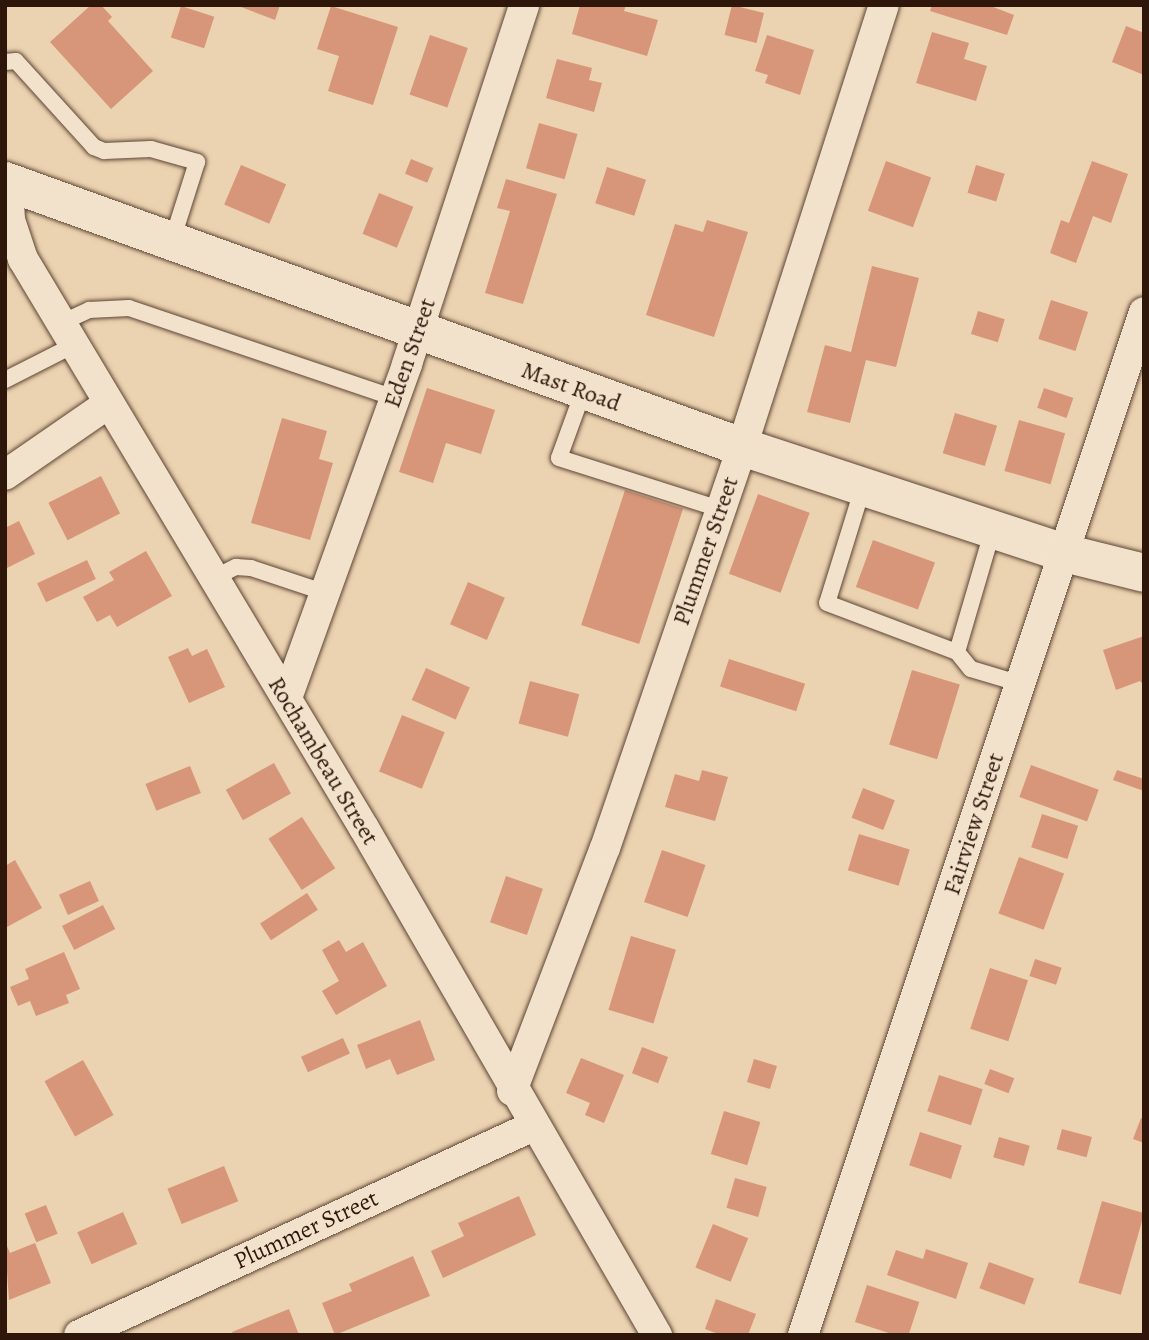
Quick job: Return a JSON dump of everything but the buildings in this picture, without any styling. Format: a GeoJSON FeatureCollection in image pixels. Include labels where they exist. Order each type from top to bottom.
{"type":"FeatureCollection","features":[{"type":"Feature","properties":{"kind":"main road","name":"Mast Road"},"geometry":{"type":"LineString","coordinates":[[6,176],[171,244],[583,392],[993,529],[1144,573]]}},
{"type":"Feature","properties":{"kind":"street","name":"Eden Street"},"geometry":{"type":"LineString","coordinates":[[287,698],[418,331],[524,5]]}},
{"type":"Feature","properties":{"kind":"street","name":"Plummer Street"},"geometry":{"type":"LineString","coordinates":[[512,1091],[605,848],[742,447],[884,5]]}},
{"type":"Feature","properties":{"kind":"street","name":"Rochambeau Street"},"geometry":{"type":"LineString","coordinates":[[6,176],[10,220],[23,258],[108,404],[287,698],[512,1091],[657,1335]]}},
{"type":"Feature","properties":{"kind":"street","name":"Fairview Street"},"geometry":{"type":"LineString","coordinates":[[803,1335],[1144,312]]}},
{"type":"Feature","properties":{"kind":"street"},"geometry":{"type":"LineString","coordinates":[[5,475],[108,404]]}},
{"type":"Feature","properties":{"kind":"street","name":"Plummer Street"},"geometry":{"type":"LineString","coordinates":[[79,1335],[533,1126]]}},
{"type":"Feature","properties":{"kind":"lane"},"geometry":{"type":"LineString","coordinates":[[5,62],[16,61],[94,147],[104,152],[151,149],[197,162],[171,244]]}},
{"type":"Feature","properties":{"kind":"lane"},"geometry":{"type":"LineString","coordinates":[[5,380],[67,334],[89,310],[129,308],[395,398]]}},
{"type":"Feature","properties":{"kind":"lane"},"geometry":{"type":"LineString","coordinates":[[583,392],[559,458],[720,509]]}},
{"type":"Feature","properties":{"kind":"lane"},"geometry":{"type":"LineString","coordinates":[[863,487],[827,603],[957,652],[971,669],[1021,684]]}},
{"type":"Feature","properties":{"kind":"lane"},"geometry":{"type":"LineString","coordinates":[[957,652],[993,529]]}},
{"type":"Feature","properties":{"kind":"lane"},"geometry":{"type":"LineString","coordinates":[[214,578],[236,568],[251,568],[326,593]]}}]}
